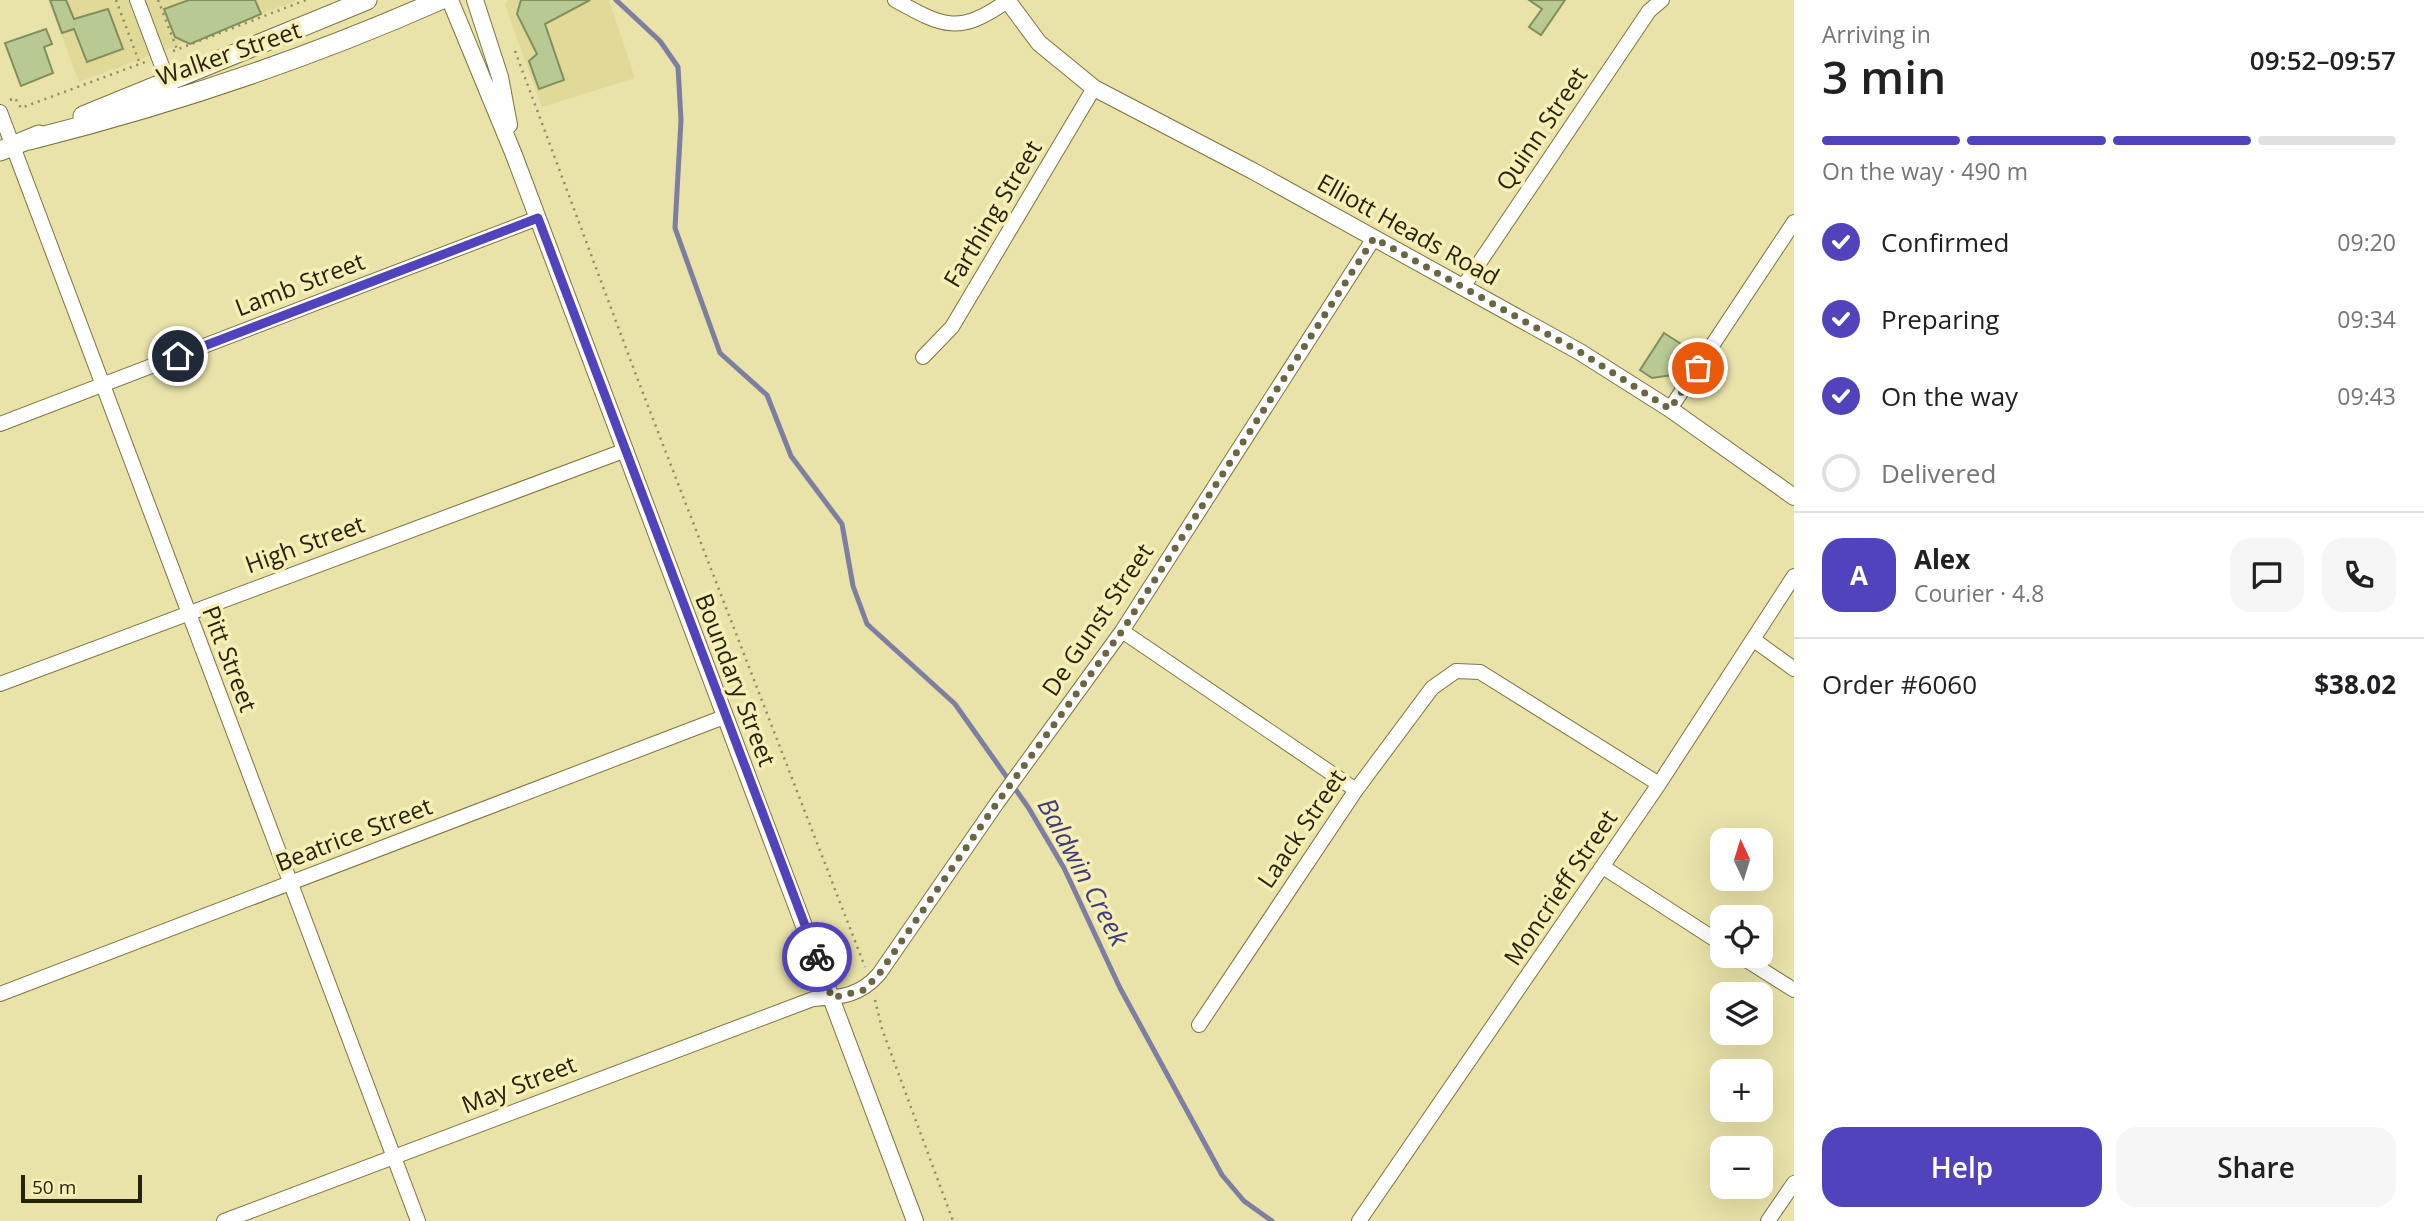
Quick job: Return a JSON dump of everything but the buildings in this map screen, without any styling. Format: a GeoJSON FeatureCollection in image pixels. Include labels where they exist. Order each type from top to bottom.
{"type":"FeatureCollection","features":[{"type":"Feature","properties":{"kind":"main road","name":"Walker Street"},"geometry":{"type":"LineString","coordinates":[[171,91],[367,0]]}},
{"type":"Feature","properties":{"kind":"main road","name":"Walker Street"},"geometry":{"type":"LineString","coordinates":[[14,146],[171,91],[362,34],[440,0]]}},
{"type":"Feature","properties":{"kind":"street"},"geometry":{"type":"LineString","coordinates":[[137,0],[171,91]]}},
{"type":"Feature","properties":{"kind":"street","name":"Boundary Street"},"geometry":{"type":"LineString","coordinates":[[450,0],[538,218],[915,1221]]}},
{"type":"Feature","properties":{"kind":"street","name":"Boundary Street"},"geometry":{"type":"LineString","coordinates":[[475,0],[500,77],[514,155]]}},
{"type":"Feature","properties":{"kind":"street","name":"Elliott Heads Road"},"geometry":{"type":"LineString","coordinates":[[895,0],[932,20],[952,26],[988,14],[1007,0],[1039,43],[1094,88],[1463,286],[1580,352],[1670,409],[1794,497]]}},
{"type":"Feature","properties":{"kind":"street","name":"Quinn Street"},"geometry":{"type":"LineString","coordinates":[[1463,286],[1649,10],[1662,0]]}},
{"type":"Feature","properties":{"kind":"street","name":"Farthing Street"},"geometry":{"type":"LineString","coordinates":[[923,357],[952,327],[1094,88]]}},
{"type":"Feature","properties":{"kind":"street","name":"Pitt Street"},"geometry":{"type":"LineString","coordinates":[[0,113],[418,1221]]}},
{"type":"Feature","properties":{"kind":"street","name":"Lamb Street"},"geometry":{"type":"LineString","coordinates":[[0,424],[538,218]]}},
{"type":"Feature","properties":{"kind":"street"},"geometry":{"type":"LineString","coordinates":[[1670,409],[1794,222]]}},
{"type":"Feature","properties":{"kind":"street","name":"De Gunst Street"},"geometry":{"type":"LineString","coordinates":[[832,998],[864,990],[879,974],[997,803],[1122,631],[1374,238]]}},
{"type":"Feature","properties":{"kind":"street","name":"High Street"},"geometry":{"type":"LineString","coordinates":[[0,684],[625,450]]}},
{"type":"Feature","properties":{"kind":"street","name":"Moncrieff Street"},"geometry":{"type":"LineString","coordinates":[[1359,1221],[1659,784],[1794,576]]}},
{"type":"Feature","properties":{"kind":"street"},"geometry":{"type":"LineString","coordinates":[[1122,631],[1356,789]]}},
{"type":"Feature","properties":{"kind":"street"},"geometry":{"type":"LineString","coordinates":[[1754,639],[1794,669]]}},
{"type":"Feature","properties":{"kind":"street","name":"Laack Street"},"geometry":{"type":"LineString","coordinates":[[1199,1025],[1356,789],[1432,688],[1456,671],[1480,671],[1659,784]]}},
{"type":"Feature","properties":{"kind":"street","name":"Beatrice Street"},"geometry":{"type":"LineString","coordinates":[[0,994],[724,717]]}},
{"type":"Feature","properties":{"kind":"street"},"geometry":{"type":"LineString","coordinates":[[1603,867],[1710,936]]}},
{"type":"Feature","properties":{"kind":"street"},"geometry":{"type":"LineString","coordinates":[[1759,968],[1794,990]]}},
{"type":"Feature","properties":{"kind":"street","name":"May Street"},"geometry":{"type":"LineString","coordinates":[[223,1221],[813,999],[832,998]]}},
{"type":"Feature","properties":{"kind":"street"},"geometry":{"type":"LineString","coordinates":[[1769,1221],[1794,1183]]}},
{"type":"Feature","properties":{"kind":"path"},"geometry":{"type":"LineString","coordinates":[[116,0],[140,64]]}},
{"type":"Feature","properties":{"kind":"path"},"geometry":{"type":"LineString","coordinates":[[158,0],[175,50],[306,0]]}},
{"type":"Feature","properties":{"kind":"path"},"geometry":{"type":"LineString","coordinates":[[515,51],[639,385],[868,979]]}},
{"type":"Feature","properties":{"kind":"path"},"geometry":{"type":"LineString","coordinates":[[10,100],[15,98],[21,108],[145,62]]}},
{"type":"Feature","properties":{"kind":"path"},"geometry":{"type":"LineString","coordinates":[[872,991],[882,1029],[953,1221]]}},
{"type":"Feature","properties":{"kind":"shaded area"},"geometry":{"type":"Polygon","coordinates":[[[48,0],[298,0],[79,82],[48,0]]]}},
{"type":"Feature","properties":{"kind":"shaded area"},"geometry":{"type":"Polygon","coordinates":[[[508,0],[609,0],[635,78],[542,107],[505,5],[508,0]]]}},
{"type":"Feature","properties":{"kind":"waterway","name":"Baldwin Creek"},"geometry":{"type":"LineString","coordinates":[[616,0],[660,41],[678,67],[681,120],[675,228],[720,353],[767,395],[791,456],[842,524],[853,586],[867,624],[955,704],[1028,807],[1064,868],[1120,988],[1222,1175],[1244,1201],[1272,1221]]}},
{"type":"Feature","properties":{"kind":"way so far"},"geometry":{"type":"LineString","coordinates":[[817,957],[832,998],[854,995],[864,990],[879,974],[997,803],[1122,631],[1374,238],[1580,352],[1670,409],[1698,368]]}},
{"type":"Feature","properties":{"kind":"route"},"geometry":{"type":"LineString","coordinates":[[178,356],[538,218],[724,717],[817,957]]}}]}
